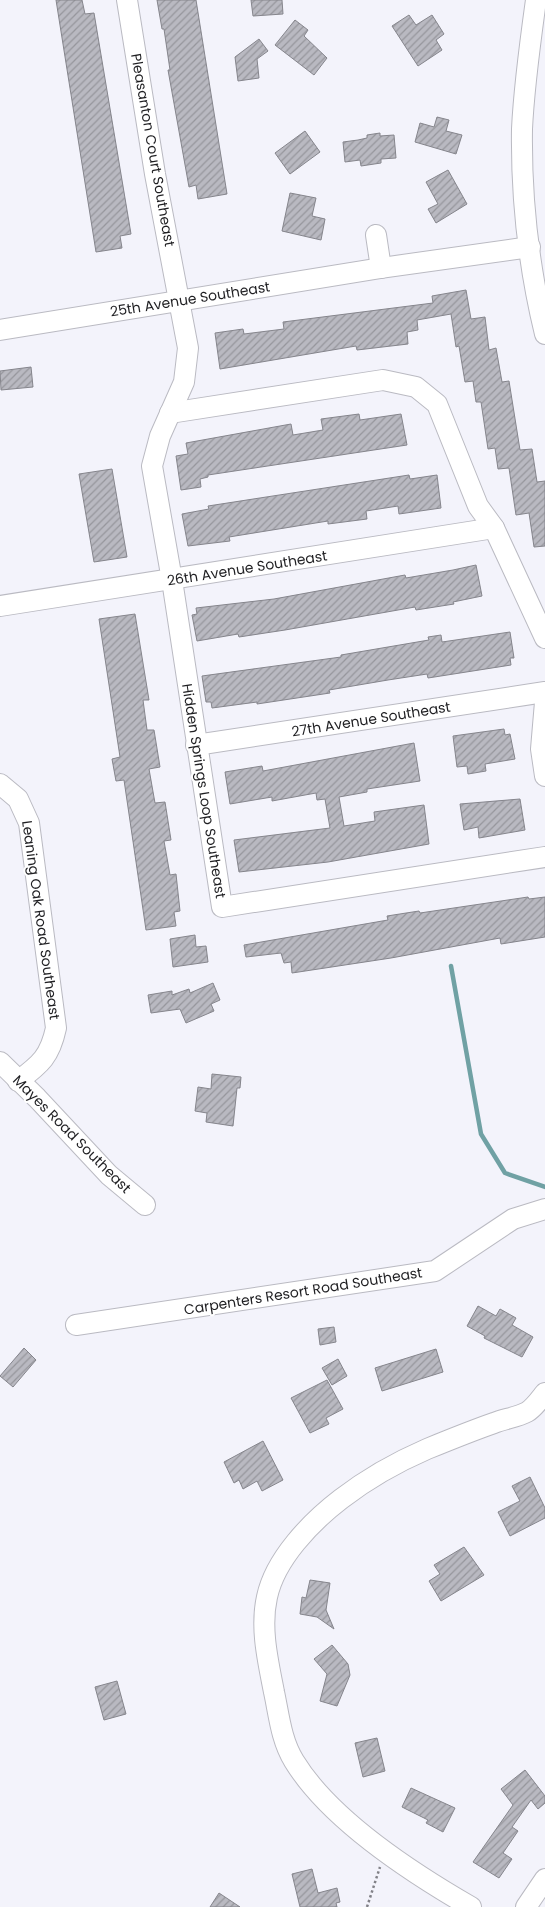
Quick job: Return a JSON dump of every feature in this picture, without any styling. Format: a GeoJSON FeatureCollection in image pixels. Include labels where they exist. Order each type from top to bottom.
{"type":"FeatureCollection","features":[{"type":"Feature","properties":{"kind":"street","name":"Pleasanton Court Southeast"},"geometry":{"type":"LineString","coordinates":[[127,0],[155,174],[180,300]]}},
{"type":"Feature","properties":{"kind":"street"},"geometry":{"type":"LineString","coordinates":[[536,0],[527,61],[522,128],[524,197],[530,247],[545,334]]}},
{"type":"Feature","properties":{"kind":"street"},"geometry":{"type":"LineString","coordinates":[[376,235],[381,268]]}},
{"type":"Feature","properties":{"kind":"street","name":"25th Avenue Southeast"},"geometry":{"type":"LineString","coordinates":[[0,330],[381,268],[530,247]]}},
{"type":"Feature","properties":{"kind":"street","name":"Hidden Springs Loop Southeast"},"geometry":{"type":"LineString","coordinates":[[180,300],[188,348],[184,382],[160,436],[152,466],[172,580],[222,907],[545,857]]}},
{"type":"Feature","properties":{"kind":"street"},"geometry":{"type":"LineString","coordinates":[[170,413],[383,380],[416,387],[437,404],[478,506],[494,528],[545,638]]}},
{"type":"Feature","properties":{"kind":"street","name":"26th Avenue Southeast"},"geometry":{"type":"LineString","coordinates":[[0,606],[494,528]]}},
{"type":"Feature","properties":{"kind":"street","name":"27th Avenue Southeast"},"geometry":{"type":"LineString","coordinates":[[196,745],[545,692]]}},
{"type":"Feature","properties":{"kind":"street"},"geometry":{"type":"LineString","coordinates":[[545,702],[541,749],[545,776]]}},
{"type":"Feature","properties":{"kind":"street","name":"Leaning Oak Road Southeast"},"geometry":{"type":"LineString","coordinates":[[0,784],[18,799],[29,823],[56,1028],[52,1046],[46,1057],[18,1080]]}},
{"type":"Feature","properties":{"kind":"street","name":"Mayes Road Southeast"},"geometry":{"type":"LineString","coordinates":[[0,1062],[108,1175],[145,1205]]}},
{"type":"Feature","properties":{"kind":"street","name":"Carpenters Resort Road Southeast"},"geometry":{"type":"LineString","coordinates":[[76,1325],[434,1271],[513,1219],[545,1209]]}},
{"type":"Feature","properties":{"kind":"street"},"geometry":{"type":"LineString","coordinates":[[472,1907],[440,1889],[385,1852],[336,1810],[294,1761],[284,1738],[268,1665],[264,1630],[267,1597],[274,1576],[291,1550],[311,1526],[341,1499],[386,1470],[424,1450],[526,1412],[545,1393]]}},
{"type":"Feature","properties":{"kind":"street"},"geometry":{"type":"LineString","coordinates":[[526,1907],[545,1879]]}},
{"type":"Feature","properties":{"kind":"path"},"geometry":{"type":"LineString","coordinates":[[367,1907],[385,1852]]}},
{"type":"Feature","properties":{"kind":"building"},"geometry":{"type":"Polygon","coordinates":[[[56,0],[82,0],[85,14],[94,13],[131,234],[120,236],[122,248],[96,252],[56,0]]]}},
{"type":"Feature","properties":{"kind":"building"},"geometry":{"type":"Polygon","coordinates":[[[157,0],[196,0],[227,194],[198,199],[196,185],[189,187],[168,70],[170,70],[164,29],[162,29],[157,0]]]}},
{"type":"Feature","properties":{"kind":"building"},"geometry":{"type":"Polygon","coordinates":[[[251,0],[282,0],[283,14],[253,16],[251,0]]]}},
{"type":"Feature","properties":{"kind":"building"},"geometry":{"type":"Polygon","coordinates":[[[409,15],[416,25],[432,15],[444,34],[436,40],[442,50],[418,66],[392,26],[409,15]]]}},
{"type":"Feature","properties":{"kind":"building"},"geometry":{"type":"Polygon","coordinates":[[[295,20],[308,30],[304,36],[327,58],[314,75],[275,45],[295,20]]]}},
{"type":"Feature","properties":{"kind":"building"},"geometry":{"type":"Polygon","coordinates":[[[259,39],[268,51],[257,59],[259,78],[238,81],[235,57],[259,39]]]}},
{"type":"Feature","properties":{"kind":"building"},"geometry":{"type":"Polygon","coordinates":[[[437,117],[449,120],[446,131],[462,135],[456,154],[415,142],[420,123],[434,127],[437,117]]]}},
{"type":"Feature","properties":{"kind":"building"},"geometry":{"type":"Polygon","coordinates":[[[305,131],[320,152],[290,174],[275,153],[305,131]]]}},
{"type":"Feature","properties":{"kind":"building"},"geometry":{"type":"Polygon","coordinates":[[[380,133],[380,136],[394,135],[396,158],[381,159],[381,163],[361,166],[360,160],[345,162],[343,142],[367,138],[367,135],[380,133]]]}},
{"type":"Feature","properties":{"kind":"building"},"geometry":{"type":"Polygon","coordinates":[[[448,170],[467,204],[436,223],[428,209],[438,204],[426,182],[448,170]]]}},
{"type":"Feature","properties":{"kind":"building"},"geometry":{"type":"Polygon","coordinates":[[[290,193],[316,198],[312,216],[325,219],[321,240],[282,231],[290,193]]]}},
{"type":"Feature","properties":{"kind":"building"},"geometry":{"type":"Polygon","coordinates":[[[466,290],[471,319],[485,317],[489,350],[496,348],[502,382],[509,381],[520,450],[532,449],[537,482],[545,481],[545,546],[534,547],[529,513],[516,515],[509,468],[498,469],[495,448],[488,449],[481,402],[476,402],[473,381],[465,382],[459,346],[456,347],[451,314],[417,320],[418,330],[407,332],[408,344],[357,350],[356,346],[220,369],[215,333],[243,329],[244,334],[284,329],[283,322],[433,303],[432,296],[466,290]]]}},
{"type":"Feature","properties":{"kind":"building"},"geometry":{"type":"Polygon","coordinates":[[[31,367],[33,387],[1,390],[0,371],[31,367]]]}},
{"type":"Feature","properties":{"kind":"building"},"geometry":{"type":"Polygon","coordinates":[[[359,414],[360,420],[401,414],[407,445],[208,475],[208,477],[200,479],[201,487],[181,490],[176,456],[188,454],[186,443],[291,424],[293,435],[323,430],[321,419],[359,414]]]}},
{"type":"Feature","properties":{"kind":"building"},"geometry":{"type":"Polygon","coordinates":[[[112,469],[127,557],[94,562],[79,474],[112,469]]]}},
{"type":"Feature","properties":{"kind":"building"},"geometry":{"type":"Polygon","coordinates":[[[409,475],[410,479],[437,475],[441,508],[399,514],[398,506],[366,511],[367,519],[328,524],[328,521],[229,537],[230,541],[188,546],[182,514],[209,509],[208,506],[409,475]]]}},
{"type":"Feature","properties":{"kind":"building"},"geometry":{"type":"Polygon","coordinates":[[[476,565],[482,596],[453,602],[454,604],[416,610],[415,607],[285,630],[239,637],[238,634],[197,641],[192,615],[197,614],[196,608],[274,599],[405,575],[406,578],[476,565]]]}},
{"type":"Feature","properties":{"kind":"building"},"geometry":{"type":"Polygon","coordinates":[[[135,614],[149,700],[143,700],[147,730],[154,730],[160,767],[149,769],[155,803],[165,802],[171,840],[164,841],[170,875],[176,874],[180,911],[174,912],[176,926],[146,930],[124,780],[116,781],[112,759],[120,757],[99,619],[135,614]]]}},
{"type":"Feature","properties":{"kind":"building"},"geometry":{"type":"Polygon","coordinates":[[[510,632],[514,658],[510,658],[511,665],[428,678],[427,674],[329,690],[330,693],[257,704],[257,702],[212,708],[211,702],[206,702],[202,676],[341,657],[341,655],[429,640],[428,637],[441,635],[442,642],[510,632]]]}},
{"type":"Feature","properties":{"kind":"building"},"geometry":{"type":"Polygon","coordinates":[[[504,729],[505,735],[510,734],[515,759],[485,764],[486,771],[468,774],[467,766],[457,767],[453,736],[504,729]]]}},
{"type":"Feature","properties":{"kind":"building"},"geometry":{"type":"Polygon","coordinates":[[[414,743],[420,781],[367,789],[367,792],[339,797],[344,826],[375,821],[374,812],[424,805],[429,844],[328,862],[239,872],[234,840],[330,828],[325,799],[317,800],[316,793],[272,801],[272,797],[230,804],[225,772],[262,766],[263,771],[414,743]]]}},
{"type":"Feature","properties":{"kind":"building"},"geometry":{"type":"Polygon","coordinates":[[[520,799],[525,830],[479,838],[478,827],[464,830],[460,804],[520,799]]]}},
{"type":"Feature","properties":{"kind":"building"},"geometry":{"type":"Polygon","coordinates":[[[528,897],[529,899],[545,897],[545,937],[501,944],[500,938],[391,958],[292,973],[291,962],[284,963],[281,953],[246,957],[244,945],[388,920],[387,916],[528,897]]]}},
{"type":"Feature","properties":{"kind":"building"},"geometry":{"type":"Polygon","coordinates":[[[195,935],[196,947],[206,946],[208,962],[173,967],[170,939],[195,935]]]}},
{"type":"Feature","properties":{"kind":"building"},"geometry":{"type":"Polygon","coordinates":[[[213,983],[220,1000],[211,1004],[214,1011],[186,1023],[180,1009],[151,1013],[148,995],[172,991],[172,995],[189,989],[190,993],[213,983]]]}},
{"type":"Feature","properties":{"kind":"building"},"geometry":{"type":"Polygon","coordinates":[[[212,1074],[241,1077],[240,1088],[237,1088],[233,1126],[206,1122],[207,1113],[195,1111],[198,1087],[211,1089],[212,1074]]]}},
{"type":"Feature","properties":{"kind":"building"},"geometry":{"type":"Polygon","coordinates":[[[478,1306],[496,1316],[500,1309],[516,1318],[512,1325],[533,1337],[522,1357],[484,1338],[485,1336],[467,1326],[478,1306]]]}},
{"type":"Feature","properties":{"kind":"building"},"geometry":{"type":"Polygon","coordinates":[[[334,1327],[336,1342],[320,1345],[318,1329],[334,1327]]]}},
{"type":"Feature","properties":{"kind":"building"},"geometry":{"type":"Polygon","coordinates":[[[24,1348],[36,1360],[13,1387],[0,1376],[24,1348]]]}},
{"type":"Feature","properties":{"kind":"building"},"geometry":{"type":"Polygon","coordinates":[[[436,1349],[443,1372],[382,1391],[375,1368],[436,1349]]]}},
{"type":"Feature","properties":{"kind":"building"},"geometry":{"type":"Polygon","coordinates":[[[338,1359],[347,1376],[332,1385],[322,1368],[338,1359]]]}},
{"type":"Feature","properties":{"kind":"building"},"geometry":{"type":"Polygon","coordinates":[[[327,1380],[343,1409],[326,1418],[329,1424],[310,1433],[291,1398],[327,1380]]]}},
{"type":"Feature","properties":{"kind":"building"},"geometry":{"type":"Polygon","coordinates":[[[263,1441],[283,1480],[262,1491],[257,1481],[243,1489],[239,1480],[234,1483],[224,1462],[263,1441]]]}},
{"type":"Feature","properties":{"kind":"building"},"geometry":{"type":"Polygon","coordinates":[[[530,1477],[545,1508],[545,1518],[510,1536],[498,1512],[520,1501],[512,1486],[530,1477]]]}},
{"type":"Feature","properties":{"kind":"building"},"geometry":{"type":"Polygon","coordinates":[[[464,1547],[484,1575],[441,1601],[429,1581],[440,1574],[434,1565],[464,1547]]]}},
{"type":"Feature","properties":{"kind":"building"},"geometry":{"type":"Polygon","coordinates":[[[310,1580],[330,1583],[326,1610],[334,1629],[317,1617],[300,1614],[302,1597],[306,1598],[310,1580]]]}},
{"type":"Feature","properties":{"kind":"building"},"geometry":{"type":"Polygon","coordinates":[[[332,1645],[348,1664],[350,1675],[337,1706],[320,1701],[327,1674],[314,1659],[332,1645]]]}},
{"type":"Feature","properties":{"kind":"building"},"geometry":{"type":"Polygon","coordinates":[[[117,1681],[126,1714],[104,1720],[95,1687],[117,1681]]]}},
{"type":"Feature","properties":{"kind":"building"},"geometry":{"type":"Polygon","coordinates":[[[377,1738],[385,1771],[363,1777],[355,1743],[377,1738]]]}},
{"type":"Feature","properties":{"kind":"building"},"geometry":{"type":"Polygon","coordinates":[[[525,1770],[545,1796],[545,1803],[538,1809],[531,1800],[512,1827],[518,1831],[503,1853],[512,1859],[499,1878],[473,1862],[513,1805],[501,1789],[525,1770]]]}},
{"type":"Feature","properties":{"kind":"building"},"geometry":{"type":"Polygon","coordinates":[[[411,1788],[455,1808],[443,1832],[426,1823],[428,1820],[402,1807],[411,1788]]]}},
{"type":"Feature","properties":{"kind":"building"},"geometry":{"type":"Polygon","coordinates":[[[312,1869],[318,1893],[337,1888],[340,1902],[336,1903],[337,1907],[300,1907],[292,1874],[312,1869]]]}},
{"type":"Feature","properties":{"kind":"building"},"geometry":{"type":"Polygon","coordinates":[[[219,1893],[240,1907],[210,1907],[219,1893]]]}},
{"type":"Feature","properties":{"kind":"waterway"},"geometry":{"type":"LineString","coordinates":[[451,966],[481,1134],[505,1173],[545,1187]]}}]}
